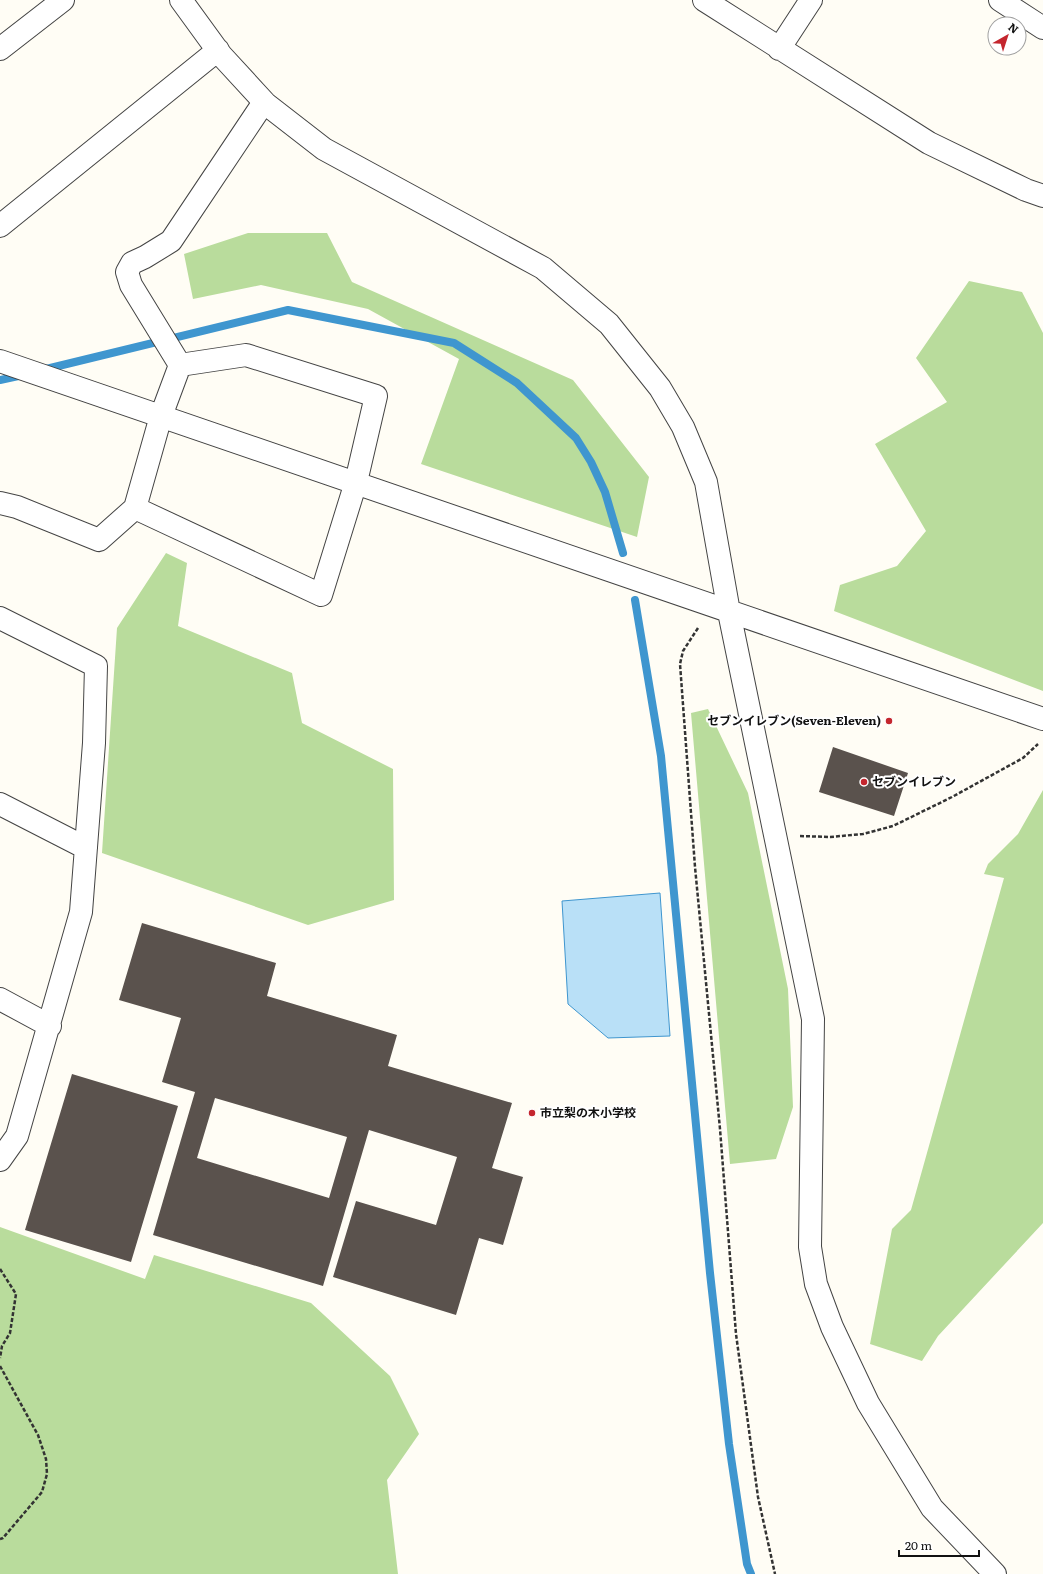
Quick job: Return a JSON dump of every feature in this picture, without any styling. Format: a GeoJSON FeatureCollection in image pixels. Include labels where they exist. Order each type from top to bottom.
{"type":"FeatureCollection","features":[{"type":"Feature","properties":{"kind":"street"},"geometry":{"type":"LineString","coordinates":[[0,49],[63,0]]}},
{"type":"Feature","properties":{"kind":"street"},"geometry":{"type":"LineString","coordinates":[[180,0],[218,50],[264,102],[324,149],[543,268],[609,324],[660,388],[683,427],[706,482],[729,612],[813,1019],[810,1247],[816,1284],[832,1327],[868,1403],[932,1508],[995,1574]]}},
{"type":"Feature","properties":{"kind":"street"},"geometry":{"type":"LineString","coordinates":[[704,0],[779,49],[930,143],[1026,190],[1043,196]]}},
{"type":"Feature","properties":{"kind":"street"},"geometry":{"type":"LineString","coordinates":[[779,49],[811,0]]}},
{"type":"Feature","properties":{"kind":"street"},"geometry":{"type":"LineString","coordinates":[[1000,0],[1043,28]]}},
{"type":"Feature","properties":{"kind":"street"},"geometry":{"type":"LineString","coordinates":[[0,226],[218,50]]}},
{"type":"Feature","properties":{"kind":"street"},"geometry":{"type":"LineString","coordinates":[[180,365],[131,285],[127,272],[132,263],[145,258],[171,241],[264,102]]}},
{"type":"Feature","properties":{"kind":"street"},"geometry":{"type":"LineString","coordinates":[[135,508],[321,595],[356,482],[376,396],[246,355],[180,365]]}},
{"type":"Feature","properties":{"kind":"street"},"geometry":{"type":"LineString","coordinates":[[0,361],[1043,719]]}},
{"type":"Feature","properties":{"kind":"street"},"geometry":{"type":"LineString","coordinates":[[0,503],[17,508],[99,540],[135,508],[161,416],[180,365]]}},
{"type":"Feature","properties":{"kind":"street"},"geometry":{"type":"LineString","coordinates":[[0,618],[96,666],[94,743],[81,912],[50,1026],[17,1136],[0,1160]]}},
{"type":"Feature","properties":{"kind":"street"},"geometry":{"type":"LineString","coordinates":[[0,804],[86,848]]}},
{"type":"Feature","properties":{"kind":"street"},"geometry":{"type":"LineString","coordinates":[[0,999],[50,1026]]}},
{"type":"Feature","properties":{"kind":"path"},"geometry":{"type":"LineString","coordinates":[[698,628],[683,651],[680,664],[695,867],[720,1129],[736,1334],[758,1497],[775,1574]]}},
{"type":"Feature","properties":{"kind":"path"},"geometry":{"type":"LineString","coordinates":[[776,836],[830,837],[863,834],[894,826],[952,797],[1023,758],[1039,742]]}},
{"type":"Feature","properties":{"kind":"path"},"geometry":{"type":"LineString","coordinates":[[0,1269],[16,1294],[10,1333],[2,1346],[0,1358]]}},
{"type":"Feature","properties":{"kind":"path"},"geometry":{"type":"LineString","coordinates":[[0,1366],[38,1435],[46,1459],[47,1474],[42,1492],[3,1538],[0,1539]]}},
{"type":"Feature","properties":{"kind":"green space"},"geometry":{"type":"Polygon","coordinates":[[[248,233],[327,233],[352,282],[573,380],[649,477],[637,537],[421,464],[459,359],[368,309],[261,285],[193,299],[184,254],[248,233]]]}},
{"type":"Feature","properties":{"kind":"green space"},"geometry":{"type":"Polygon","coordinates":[[[969,281],[1022,292],[1043,333],[1043,691],[834,611],[840,585],[897,566],[926,531],[875,444],[947,402],[916,358],[969,281]]]}},
{"type":"Feature","properties":{"kind":"green space"},"geometry":{"type":"Polygon","coordinates":[[[166,553],[187,563],[178,626],[292,673],[302,723],[393,769],[394,900],[308,925],[102,853],[117,628],[166,553]]]}},
{"type":"Feature","properties":{"kind":"green space"},"geometry":{"type":"Polygon","coordinates":[[[708,709],[748,793],[788,989],[793,1107],[776,1159],[730,1164],[691,713],[708,709]]]}},
{"type":"Feature","properties":{"kind":"green space"},"geometry":{"type":"Polygon","coordinates":[[[1043,790],[1043,1223],[938,1336],[922,1361],[870,1344],[892,1229],[911,1210],[1004,878],[984,874],[988,864],[1018,834],[1043,790]]]}},
{"type":"Feature","properties":{"kind":"green space"},"geometry":{"type":"Polygon","coordinates":[[[0,1227],[145,1279],[154,1255],[311,1303],[390,1376],[419,1434],[387,1480],[398,1574],[0,1574],[0,1227]]]}},
{"type":"Feature","properties":{"kind":"water"},"geometry":{"type":"Polygon","coordinates":[[[660,893],[670,1036],[608,1038],[568,1004],[562,901],[660,893]]]}},
{"type":"Feature","properties":{"kind":"building","name":"セブンイレブン"},"geometry":{"type":"Polygon","coordinates":[[[833,747],[908,773],[894,816],[819,792],[833,747]]]}},
{"type":"Feature","properties":{"kind":"building"},"geometry":{"type":"Polygon","coordinates":[[[142,923],[276,963],[267,996],[397,1035],[388,1066],[512,1103],[492,1168],[523,1177],[503,1245],[479,1238],[456,1315],[333,1277],[356,1201],[436,1225],[457,1157],[369,1130],[323,1286],[153,1235],[195,1092],[162,1082],[181,1018],[119,1000],[142,923]],[[215,1098],[197,1158],[329,1198],[347,1137],[215,1098]]]}},
{"type":"Feature","properties":{"kind":"building"},"geometry":{"type":"Polygon","coordinates":[[[72,1074],[178,1106],[131,1262],[25,1230],[72,1074]]]}},
{"type":"Feature","properties":{"kind":"waterway"},"geometry":{"type":"LineString","coordinates":[[42,370],[288,310],[454,343],[517,383],[576,438],[591,462],[605,492],[623,553]]}},
{"type":"Feature","properties":{"kind":"waterway"},"geometry":{"type":"LineString","coordinates":[[0,380],[23,375]]}},
{"type":"Feature","properties":{"kind":"waterway"},"geometry":{"type":"LineString","coordinates":[[635,600],[661,756],[710,1273],[729,1444],[747,1564],[751,1574]]}},
{"type":"Feature","properties":{"kind":"place","name":"セブンイレブン(Seven-Eleven)"},"geometry":{"type":"Point","coordinates":[889,721]}},
{"type":"Feature","properties":{"kind":"place","name":"セブンイレブン"},"geometry":{"type":"Point","coordinates":[864,782]}},
{"type":"Feature","properties":{"kind":"place","name":"市立梨の木小学校"},"geometry":{"type":"Point","coordinates":[532,1113]}}]}
